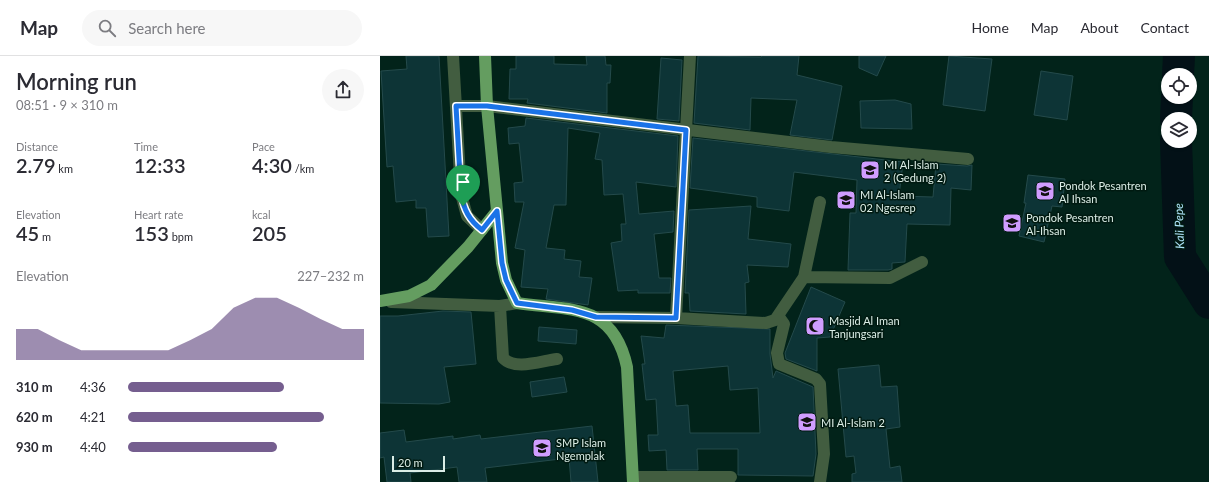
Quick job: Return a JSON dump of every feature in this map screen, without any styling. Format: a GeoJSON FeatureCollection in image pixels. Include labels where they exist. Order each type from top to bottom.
{"type":"FeatureCollection","features":[{"type":"Feature","properties":{"kind":"main road"},"geometry":{"type":"LineString","coordinates":[[485,56],[487,106],[502,263],[506,280],[517,303],[572,310],[596,317],[611,328],[623,348],[626,366],[633,480]]}},
{"type":"Feature","properties":{"kind":"main road"},"geometry":{"type":"LineString","coordinates":[[380,301],[409,296],[431,285],[452,265],[497,211]]}},
{"type":"Feature","properties":{"kind":"street"},"geometry":{"type":"LineString","coordinates":[[453,56],[461,194],[463,206],[467,216],[482,230]]}},
{"type":"Feature","properties":{"kind":"street"},"geometry":{"type":"LineString","coordinates":[[676,318],[690,56]]}},
{"type":"Feature","properties":{"kind":"street"},"geometry":{"type":"LineString","coordinates":[[456,106],[487,106],[831,148],[968,160]]}},
{"type":"Feature","properties":{"kind":"street"},"geometry":{"type":"LineString","coordinates":[[596,317],[676,318],[766,323],[779,317],[804,277],[820,202]]}},
{"type":"Feature","properties":{"kind":"street"},"geometry":{"type":"LineString","coordinates":[[804,277],[890,278],[922,262]]}},
{"type":"Feature","properties":{"kind":"street"},"geometry":{"type":"LineString","coordinates":[[380,301],[500,306],[517,303]]}},
{"type":"Feature","properties":{"kind":"street"},"geometry":{"type":"LineString","coordinates":[[500,306],[503,358],[507,363],[517,365],[557,359]]}},
{"type":"Feature","properties":{"kind":"street"},"geometry":{"type":"LineString","coordinates":[[779,317],[784,324],[777,354],[780,364],[816,379],[820,384],[824,454],[820,482]]}},
{"type":"Feature","properties":{"kind":"street"},"geometry":{"type":"LineString","coordinates":[[633,480],[731,477]]}},
{"type":"Feature","properties":{"kind":"building"},"geometry":{"type":"Polygon","coordinates":[[[406,56],[439,56],[449,236],[428,237],[426,208],[416,208],[416,200],[396,202],[393,166],[387,167],[381,71],[407,69],[406,56]]]}},
{"type":"Feature","properties":{"kind":"building"},"geometry":{"type":"Polygon","coordinates":[[[516,56],[554,56],[554,64],[587,65],[586,56],[605,56],[606,65],[611,65],[610,83],[607,83],[607,113],[527,103],[528,99],[509,99],[510,69],[516,69],[516,56]]]}},
{"type":"Feature","properties":{"kind":"building"},"geometry":{"type":"Polygon","coordinates":[[[698,56],[799,56],[797,75],[842,86],[832,140],[790,135],[797,100],[751,98],[750,130],[694,123],[698,56]]]}},
{"type":"Feature","properties":{"kind":"building"},"geometry":{"type":"Polygon","coordinates":[[[859,56],[886,56],[877,76],[859,68],[859,56]]]}},
{"type":"Feature","properties":{"kind":"building"},"geometry":{"type":"Polygon","coordinates":[[[949,56],[992,59],[985,111],[943,105],[949,56]]]}},
{"type":"Feature","properties":{"kind":"building"},"geometry":{"type":"Polygon","coordinates":[[[661,58],[682,60],[679,121],[657,119],[661,58]]]}},
{"type":"Feature","properties":{"kind":"building"},"geometry":{"type":"Polygon","coordinates":[[[1041,71],[1073,76],[1067,120],[1034,115],[1041,71]]]}},
{"type":"Feature","properties":{"kind":"building"},"geometry":{"type":"Polygon","coordinates":[[[895,100],[911,104],[912,129],[861,128],[860,101],[895,100]]]}},
{"type":"Feature","properties":{"kind":"building"},"geometry":{"type":"Polygon","coordinates":[[[526,118],[678,136],[676,187],[636,182],[639,214],[674,211],[673,232],[654,234],[659,278],[671,278],[670,293],[638,293],[638,290],[618,291],[611,243],[622,241],[621,224],[626,224],[623,194],[604,195],[602,160],[595,159],[600,133],[568,128],[566,205],[554,205],[546,248],[565,250],[564,259],[581,261],[579,277],[592,278],[588,305],[546,299],[548,289],[521,287],[525,250],[515,248],[524,202],[515,202],[514,183],[523,182],[519,143],[509,144],[508,128],[525,126],[526,118]]]}},
{"type":"Feature","properties":{"kind":"building"},"geometry":{"type":"Polygon","coordinates":[[[693,138],[903,162],[899,196],[933,197],[936,164],[972,165],[971,190],[951,188],[950,225],[907,224],[905,262],[892,263],[892,269],[888,270],[848,270],[850,213],[856,213],[857,180],[794,172],[789,211],[757,207],[757,197],[690,188],[693,138]]]}},
{"type":"Feature","properties":{"kind":"building"},"geometry":{"type":"Polygon","coordinates":[[[1028,175],[1065,179],[1062,207],[1052,206],[1044,242],[1019,236],[1026,203],[1024,203],[1028,175]]]}},
{"type":"Feature","properties":{"kind":"building"},"geometry":{"type":"Polygon","coordinates":[[[751,206],[748,239],[791,244],[788,267],[747,265],[749,282],[745,283],[746,314],[690,311],[689,293],[685,293],[689,210],[751,206]]]}},
{"type":"Feature","properties":{"kind":"building","name":"Masjid Al Iman Tanjungsari"},"geometry":{"type":"Polygon","coordinates":[[[811,287],[845,302],[830,337],[817,338],[817,371],[786,359],[785,353],[811,287]]]}},
{"type":"Feature","properties":{"kind":"building"},"geometry":{"type":"Polygon","coordinates":[[[443,311],[471,312],[476,364],[444,367],[450,402],[439,404],[380,403],[380,316],[398,316],[443,311]]]}},
{"type":"Feature","properties":{"kind":"building"},"geometry":{"type":"Polygon","coordinates":[[[666,325],[770,329],[770,354],[773,378],[776,371],[813,387],[816,454],[813,476],[738,475],[738,449],[697,449],[698,470],[667,470],[666,450],[649,451],[648,435],[658,435],[656,399],[646,400],[642,364],[645,364],[641,336],[664,338],[666,325]],[[728,366],[673,371],[676,406],[688,405],[690,433],[760,433],[758,388],[730,390],[728,366]]]}},
{"type":"Feature","properties":{"kind":"building"},"geometry":{"type":"Polygon","coordinates":[[[539,327],[577,330],[576,344],[538,341],[539,327]]]}},
{"type":"Feature","properties":{"kind":"building"},"geometry":{"type":"Polygon","coordinates":[[[879,365],[881,387],[897,386],[900,427],[886,429],[890,468],[900,466],[902,482],[852,482],[852,474],[856,473],[854,456],[846,457],[838,369],[879,365]]]}},
{"type":"Feature","properties":{"kind":"building"},"geometry":{"type":"Polygon","coordinates":[[[564,377],[567,392],[532,397],[530,382],[564,377]]]}},
{"type":"Feature","properties":{"kind":"building"},"geometry":{"type":"Polygon","coordinates":[[[592,426],[598,482],[571,482],[569,458],[485,468],[487,482],[459,482],[457,467],[410,473],[411,482],[387,482],[384,457],[380,458],[380,433],[404,430],[406,442],[453,436],[453,439],[480,435],[481,439],[592,426]]]}},
{"type":"Feature","properties":{"kind":"waterway","name":"Kali Pepe"},"geometry":{"type":"LineString","coordinates":[[1178,68],[1179,56]]}},
{"type":"Feature","properties":{"kind":"waterway","name":"Kali Pepe"},"geometry":{"type":"LineString","coordinates":[[1176,112],[1177,104]]}},
{"type":"Feature","properties":{"kind":"waterway","name":"Kali Pepe"},"geometry":{"type":"LineString","coordinates":[[1176,148],[1180,257],[1209,303]]}},
{"type":"Feature","properties":{"kind":"place","name":"MI Al-Islam 2 (Gedung 2)"},"geometry":{"type":"Point","coordinates":[870,170]}},
{"type":"Feature","properties":{"kind":"place","name":"Pondok Pesantren Al Ihsan"},"geometry":{"type":"Point","coordinates":[1045,191]}},
{"type":"Feature","properties":{"kind":"place","name":"MI Al-Islam 02 Ngesrep"},"geometry":{"type":"Point","coordinates":[846,200]}},
{"type":"Feature","properties":{"kind":"place","name":"Pondok Pesantren Al-Ihsan"},"geometry":{"type":"Point","coordinates":[1012,223]}},
{"type":"Feature","properties":{"kind":"place","name":"Masjid Al Iman Tanjungsari"},"geometry":{"type":"Point","coordinates":[815,326]}},
{"type":"Feature","properties":{"kind":"place","name":"MI Al-Islam 2"},"geometry":{"type":"Point","coordinates":[807,422]}},
{"type":"Feature","properties":{"kind":"place","name":"SMP Islam Ngemplak"},"geometry":{"type":"Point","coordinates":[542,448]}},
{"type":"Feature","properties":{"kind":"route"},"geometry":{"type":"LineString","coordinates":[[456,106],[487,106],[686,130],[676,318],[596,317],[572,310],[517,303],[506,280],[502,263],[497,211],[482,230],[467,216],[463,206],[456,106]]}}]}
